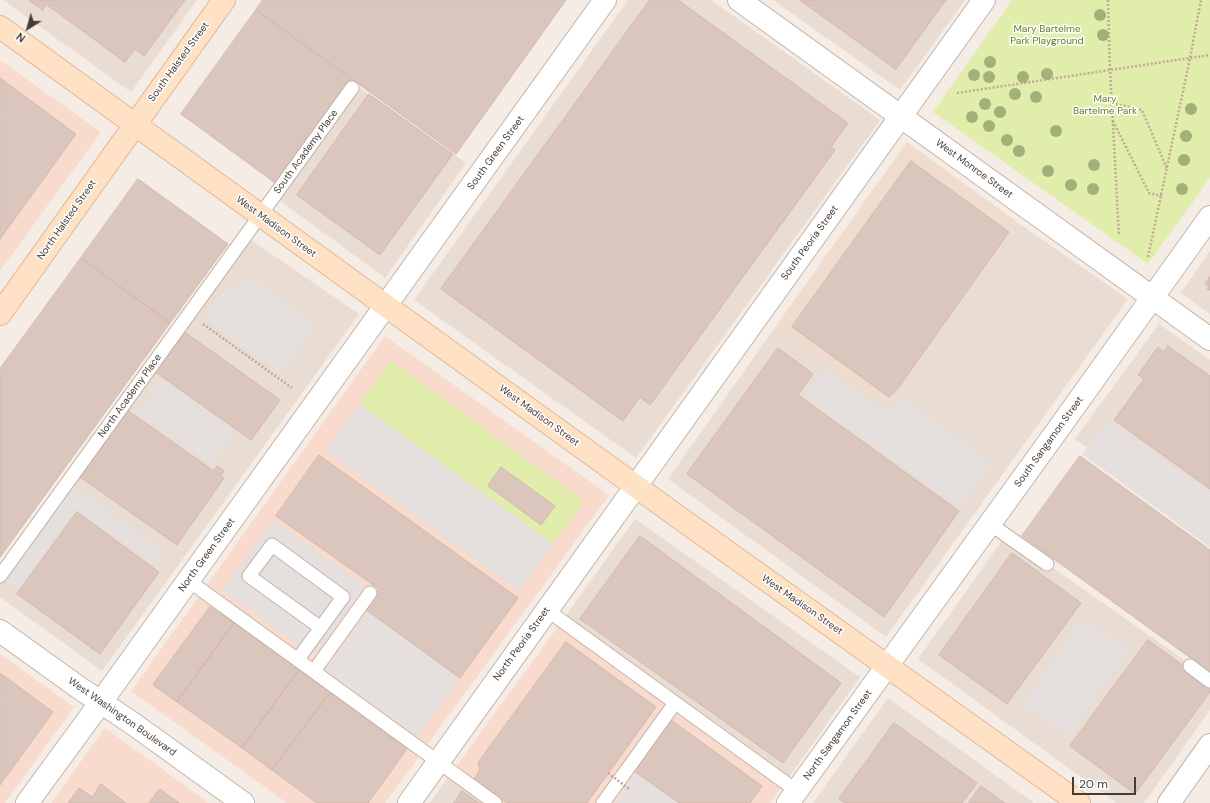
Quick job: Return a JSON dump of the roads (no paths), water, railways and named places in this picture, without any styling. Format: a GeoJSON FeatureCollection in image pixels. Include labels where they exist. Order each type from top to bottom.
{"type":"FeatureCollection","features":[{"type":"Feature","properties":{"kind":"main road","name":"South Halsted Street"},"geometry":{"type":"LineString","coordinates":[[134,125],[224,0]]}},
{"type":"Feature","properties":{"kind":"main road","name":"West Madison Street"},"geometry":{"type":"LineString","coordinates":[[0,27],[134,125],[1079,803]]}},
{"type":"Feature","properties":{"kind":"main road","name":"North Halsted Street"},"geometry":{"type":"LineString","coordinates":[[0,314],[134,125]]}},
{"type":"Feature","properties":{"kind":"street","name":"South Green Street"},"geometry":{"type":"LineString","coordinates":[[386,306],[605,0]]}},
{"type":"Feature","properties":{"kind":"street","name":"West Monroe Street"},"geometry":{"type":"LineString","coordinates":[[739,0],[1210,339]]}},
{"type":"Feature","properties":{"kind":"street","name":"South Peoria Street"},"geometry":{"type":"LineString","coordinates":[[636,486],[984,0]]}},
{"type":"Feature","properties":{"kind":"street","name":"South Sangamon Street"},"geometry":{"type":"LineString","coordinates":[[888,666],[1210,217]]}},
{"type":"Feature","properties":{"kind":"street","name":"North Green Street"},"geometry":{"type":"LineString","coordinates":[[27,803],[189,581],[386,306]]}},
{"type":"Feature","properties":{"kind":"street","name":"North Peoria Street"},"geometry":{"type":"LineString","coordinates":[[409,803],[636,486]]}},
{"type":"Feature","properties":{"kind":"street","name":"West Washington Boulevard"},"geometry":{"type":"LineString","coordinates":[[0,631],[243,803]]}},
{"type":"Feature","properties":{"kind":"street","name":"North Sangamon Street"},"geometry":{"type":"LineString","coordinates":[[793,797],[888,666]]}},
{"type":"Feature","properties":{"kind":"street"},"geometry":{"type":"LineString","coordinates":[[1169,803],[1210,745]]}},
{"type":"Feature","properties":{"kind":"lane","name":"South Academy Place"},"geometry":{"type":"LineString","coordinates":[[260,215],[352,88]]}},
{"type":"Feature","properties":{"kind":"lane","name":"North Academy Place"},"geometry":{"type":"LineString","coordinates":[[0,576],[260,215]]}},
{"type":"Feature","properties":{"kind":"lane"},"geometry":{"type":"LineString","coordinates":[[990,524],[1047,564]]}},
{"type":"Feature","properties":{"kind":"lane"},"geometry":{"type":"LineString","coordinates":[[298,659],[321,628],[343,597],[272,545],[249,576],[321,628]]}},
{"type":"Feature","properties":{"kind":"lane"},"geometry":{"type":"LineString","coordinates":[[189,581],[496,803]]}},
{"type":"Feature","properties":{"kind":"lane"},"geometry":{"type":"LineString","coordinates":[[314,671],[370,593]]}},
{"type":"Feature","properties":{"kind":"lane"},"geometry":{"type":"LineString","coordinates":[[547,610],[675,703],[793,797]]}},
{"type":"Feature","properties":{"kind":"lane"},"geometry":{"type":"LineString","coordinates":[[1190,666],[1210,681]]}},
{"type":"Feature","properties":{"kind":"lane"},"geometry":{"type":"LineString","coordinates":[[604,803],[675,703]]}},
{"type":"Feature","properties":{"kind":"park label","name":"Mary Bartelme Park Playground"},"geometry":{"type":"Point","coordinates":[1047,34]}},
{"type":"Feature","properties":{"kind":"park label","name":"Mary Bartelme Park"},"geometry":{"type":"Point","coordinates":[1105,104]}}]}
